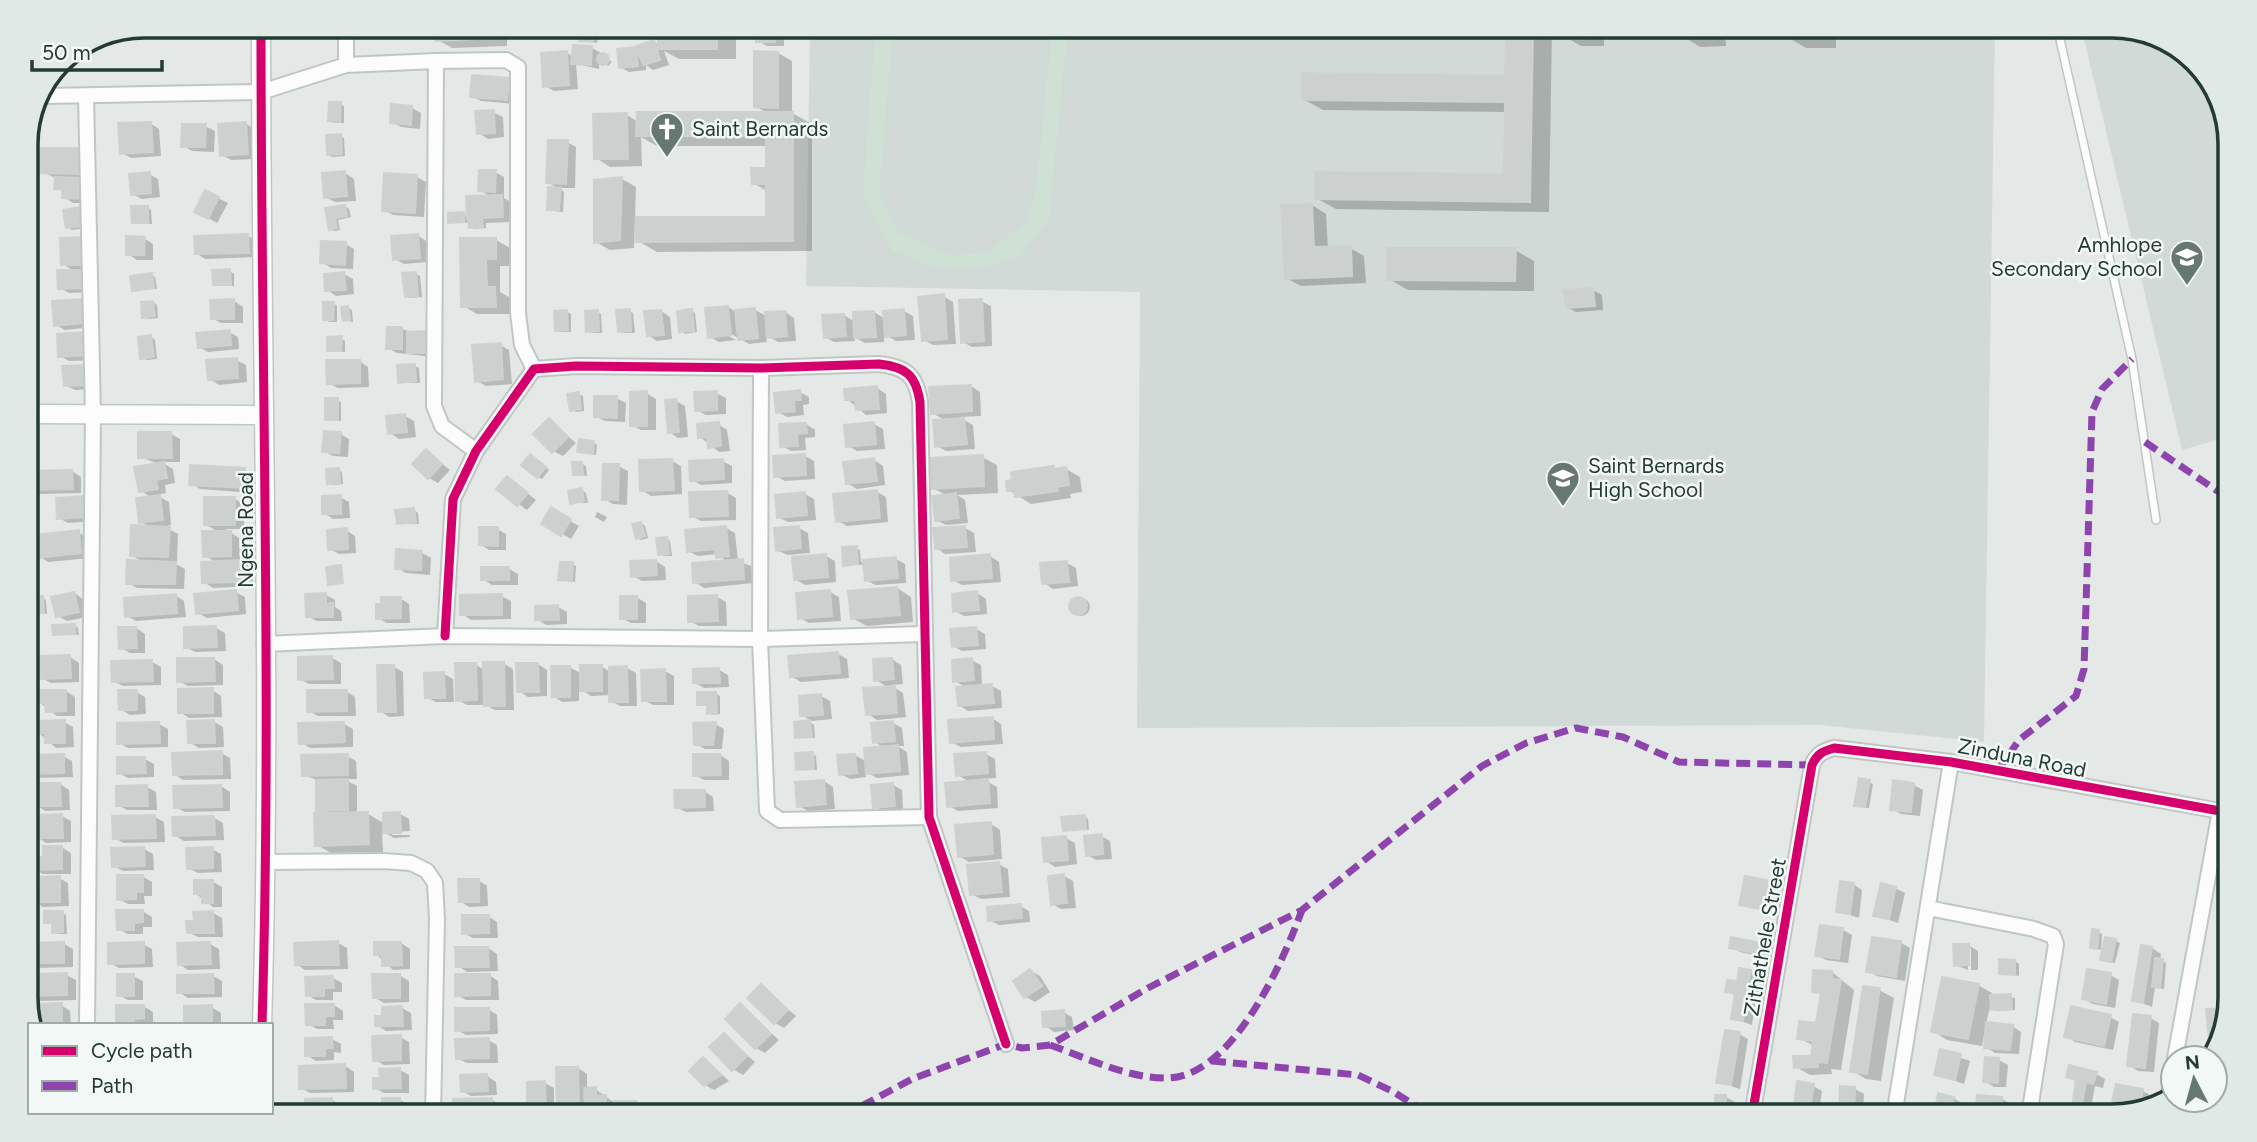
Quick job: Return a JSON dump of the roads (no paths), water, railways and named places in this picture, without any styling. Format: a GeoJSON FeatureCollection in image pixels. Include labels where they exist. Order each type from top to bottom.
{"type":"FeatureCollection","features":[{"type":"Feature","properties":{"kind":"street","name":"Ngena Road"},"geometry":{"type":"LineString","coordinates":[[261,38],[267,862],[262,1023]]}},
{"type":"Feature","properties":{"kind":"street"},"geometry":{"type":"LineString","coordinates":[[346,38],[346,65]]}},
{"type":"Feature","properties":{"kind":"street"},"geometry":{"type":"LineString","coordinates":[[50,96],[261,92],[346,65],[506,60],[518,67],[518,313],[522,345],[534,369]]}},
{"type":"Feature","properties":{"kind":"street"},"geometry":{"type":"LineString","coordinates":[[436,61],[434,406],[442,426],[476,451]]}},
{"type":"Feature","properties":{"kind":"street"},"geometry":{"type":"LineString","coordinates":[[86,96],[93,415],[87,1023]]}},
{"type":"Feature","properties":{"kind":"street"},"geometry":{"type":"LineString","coordinates":[[534,369],[576,366],[761,368],[879,364],[897,366],[908,371],[917,382],[920,402],[929,817],[1006,1044]]}},
{"type":"Feature","properties":{"kind":"street"},"geometry":{"type":"LineString","coordinates":[[761,368],[760,639],[765,800],[771,816],[779,820],[929,817]]}},
{"type":"Feature","properties":{"kind":"street"},"geometry":{"type":"LineString","coordinates":[[445,636],[453,499],[476,451],[534,369]]}},
{"type":"Feature","properties":{"kind":"street"},"geometry":{"type":"LineString","coordinates":[[39,414],[263,415]]}},
{"type":"Feature","properties":{"kind":"street"},"geometry":{"type":"LineString","coordinates":[[264,644],[445,636],[760,639],[923,634]]}},
{"type":"Feature","properties":{"kind":"street","name":"Zinduna Road"},"geometry":{"type":"LineString","coordinates":[[1812,765],[1817,756],[1834,748],[1951,762],[2218,811]]}},
{"type":"Feature","properties":{"kind":"street"},"geometry":{"type":"LineString","coordinates":[[1896,1104],[1951,762]]}},
{"type":"Feature","properties":{"kind":"street","name":"Zithathele Street"},"geometry":{"type":"LineString","coordinates":[[1754,1104],[1812,765]]}},
{"type":"Feature","properties":{"kind":"street"},"geometry":{"type":"LineString","coordinates":[[2178,1044],[2218,846]]}},
{"type":"Feature","properties":{"kind":"street"},"geometry":{"type":"LineString","coordinates":[[267,862],[383,861],[411,863],[427,870],[435,883],[437,919],[433,1104]]}},
{"type":"Feature","properties":{"kind":"street"},"geometry":{"type":"LineString","coordinates":[[1928,908],[2034,929],[2053,936],[2054,956],[2031,1104]]}},
{"type":"Feature","properties":{"kind":"lane"},"geometry":{"type":"LineString","coordinates":[[2060,38],[2132,359],[2156,520]]}},
{"type":"Feature","properties":{"kind":"place","name":"Saint Bernards"},"geometry":{"type":"Point","coordinates":[667,159]}},
{"type":"Feature","properties":{"kind":"place","name":"Amhlope Secondary School"},"geometry":{"type":"Point","coordinates":[2187,287]}},
{"type":"Feature","properties":{"kind":"place","name":"Saint Bernards High School"},"geometry":{"type":"Point","coordinates":[1563,508]}}]}
